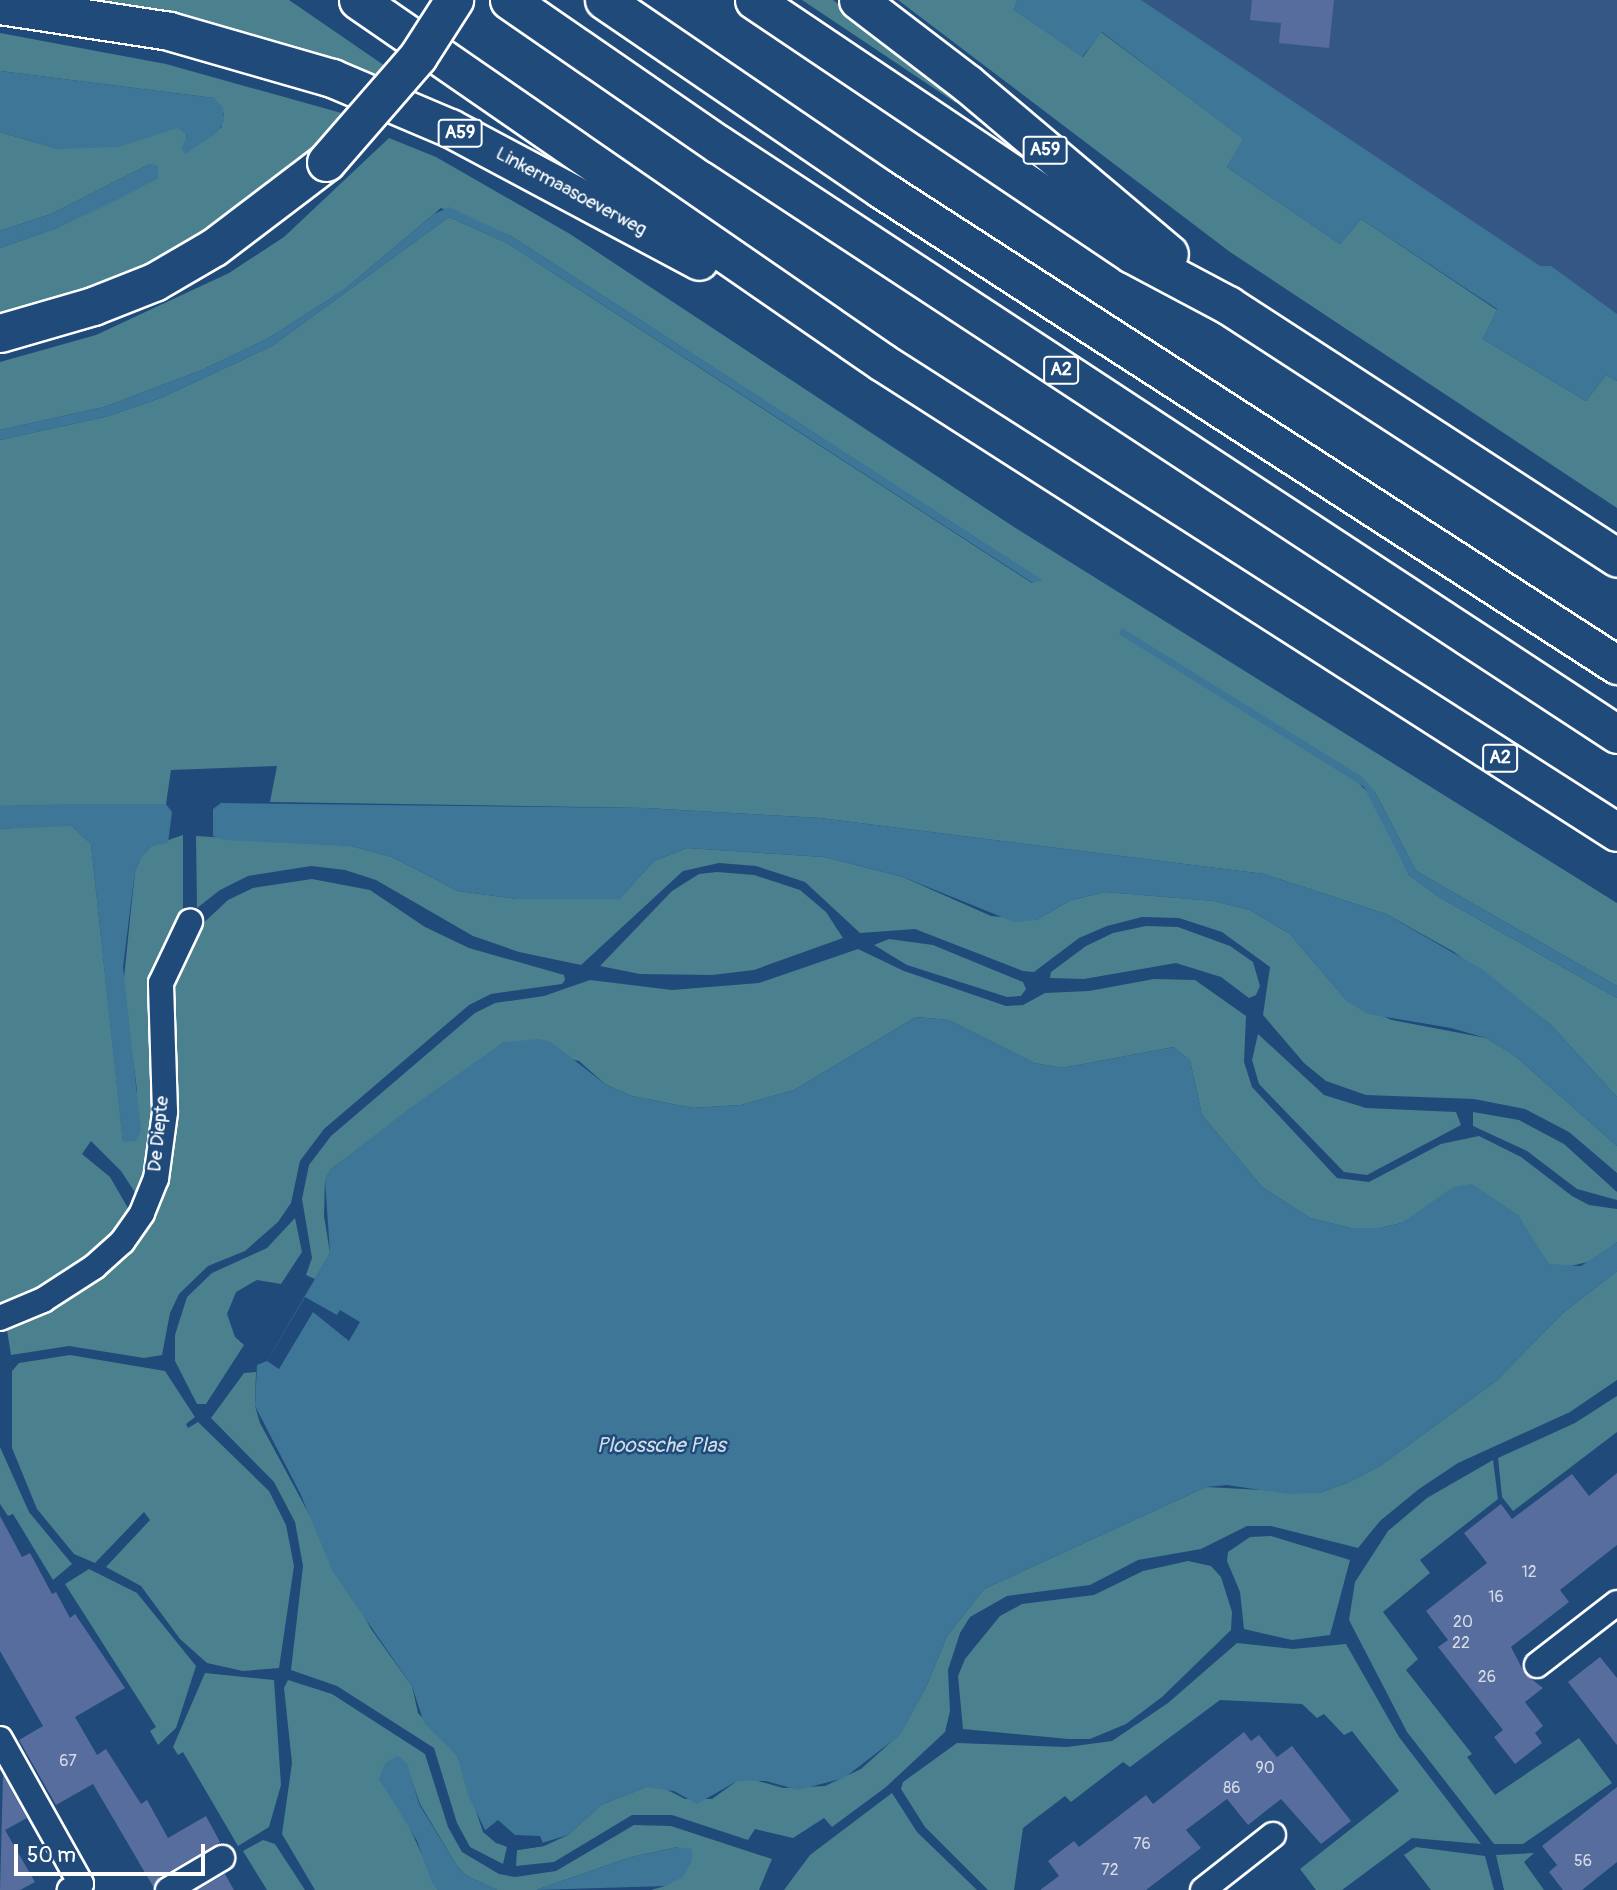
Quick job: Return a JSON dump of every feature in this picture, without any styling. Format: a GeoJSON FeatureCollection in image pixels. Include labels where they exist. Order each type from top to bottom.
{"type":"FeatureCollection","features":[{"type":"Feature","properties":{"kind":"highway","name":"A2"},"geometry":{"type":"LineString","coordinates":[[358,0],[882,362],[1617,832]]}},
{"type":"Feature","properties":{"kind":"highway"},"geometry":{"type":"LineString","coordinates":[[0,333],[93,306],[154,282],[214,247],[326,162],[418,56],[454,0]]}},
{"type":"Feature","properties":{"kind":"highway","name":"A2"},"geometry":{"type":"LineString","coordinates":[[509,0],[729,152],[1617,734]]}},
{"type":"Feature","properties":{"kind":"highway"},"geometry":{"type":"LineString","coordinates":[[604,0],[881,188],[1617,665]]}},
{"type":"Feature","properties":{"kind":"highway"},"geometry":{"type":"LineString","coordinates":[[754,0],[1132,254],[1228,305],[1617,558]]}},
{"type":"Feature","properties":{"kind":"highway","name":"A59"},"geometry":{"type":"LineString","coordinates":[[858,0],[968,84],[1228,305]]}},
{"type":"Feature","properties":{"kind":"highway","name":"Linkermaasoeverweg"},"geometry":{"type":"LineString","coordinates":[[0,5],[170,31],[370,93],[450,128],[594,203],[882,362]]}},
{"type":"Feature","properties":{"kind":"street","name":"De Diepte"},"geometry":{"type":"LineString","coordinates":[[0,1318],[43,1300],[94,1267],[122,1242],[142,1213],[156,1179],[165,1112],[161,983],[190,922]]}},
{"type":"Feature","properties":{"kind":"street"},"geometry":{"type":"LineString","coordinates":[[1537,1665],[1617,1603]]}},
{"type":"Feature","properties":{"kind":"street"},"geometry":{"type":"LineString","coordinates":[[0,1739],[81,1884],[70,1890]]}},
{"type":"Feature","properties":{"kind":"street"},"geometry":{"type":"LineString","coordinates":[[1203,1890],[1273,1835]]}},
{"type":"Feature","properties":{"kind":"street"},"geometry":{"type":"LineString","coordinates":[[168,1890],[222,1858]]}},
{"type":"Feature","properties":{"kind":"shaded area"},"geometry":{"type":"Polygon","coordinates":[[[1104,0],[1617,0],[1617,357],[1104,0]]]}},
{"type":"Feature","properties":{"kind":"green space"},"geometry":{"type":"Polygon","coordinates":[[[98,0],[289,0],[388,68],[381,78],[239,31],[98,0]]]}},
{"type":"Feature","properties":{"kind":"green space"},"geometry":{"type":"Polygon","coordinates":[[[802,0],[833,0],[960,97],[956,103],[802,0]]]}},
{"type":"Feature","properties":{"kind":"green space"},"geometry":{"type":"Polygon","coordinates":[[[898,0],[1017,0],[1014,10],[1083,57],[1101,32],[1244,139],[1227,167],[1340,244],[1361,219],[1497,310],[1483,339],[1586,401],[1606,375],[1617,381],[1617,508],[1230,252],[898,0]]]}},
{"type":"Feature","properties":{"kind":"green space"},"geometry":{"type":"Polygon","coordinates":[[[0,33],[166,64],[345,114],[259,202],[147,268],[86,293],[0,317],[0,248],[57,228],[158,178],[150,164],[51,214],[0,231],[0,132],[58,149],[178,127],[186,133],[187,143],[221,128],[224,114],[214,98],[0,71],[0,33]]]}},
{"type":"Feature","properties":{"kind":"green space"},"geometry":{"type":"Polygon","coordinates":[[[389,138],[436,157],[570,234],[1014,527],[1617,903],[1617,986],[1416,871],[1375,792],[1356,781],[1370,794],[1409,875],[1439,897],[1617,998],[1617,1097],[1550,1024],[1454,952],[1386,914],[1264,874],[820,818],[644,808],[270,802],[277,766],[171,770],[166,804],[0,806],[0,440],[109,416],[163,397],[272,346],[449,217],[507,243],[1032,583],[1041,580],[511,236],[441,208],[345,289],[269,338],[202,370],[104,407],[0,430],[0,362],[96,335],[229,273],[284,237],[389,138]]]}},
{"type":"Feature","properties":{"kind":"green space"},"geometry":{"type":"Polygon","coordinates":[[[72,826],[91,844],[123,1141],[137,1090],[123,987],[135,871],[141,857],[151,846],[183,835],[183,911],[158,1112],[140,1200],[121,1171],[91,1141],[82,1154],[110,1177],[132,1215],[92,1262],[0,1311],[0,829],[72,826]]]}},
{"type":"Feature","properties":{"kind":"green space"},"geometry":{"type":"Polygon","coordinates":[[[196,836],[351,846],[392,857],[458,891],[517,899],[619,899],[654,861],[687,848],[824,857],[903,877],[991,916],[1036,920],[1071,900],[1106,892],[1214,901],[1250,910],[1290,934],[1347,1001],[1392,1020],[1486,1038],[1514,1055],[1617,1146],[1617,1173],[1569,1132],[1525,1109],[1474,1099],[1366,1095],[1326,1081],[1304,1063],[1263,1015],[1270,967],[1222,932],[1179,918],[1142,917],[1107,926],[1079,938],[1034,972],[1023,971],[915,929],[860,933],[805,882],[756,866],[719,863],[683,871],[581,965],[519,952],[473,936],[376,880],[345,870],[311,866],[248,876],[220,890],[197,908],[196,836]]]}},
{"type":"Feature","properties":{"kind":"green space"},"geometry":{"type":"Polygon","coordinates":[[[717,872],[754,875],[800,890],[826,912],[843,938],[754,970],[712,975],[640,974],[600,966],[672,891],[699,874],[717,872]]]}},
{"type":"Feature","properties":{"kind":"green space"},"geometry":{"type":"Polygon","coordinates":[[[312,879],[370,890],[425,927],[469,948],[564,975],[565,980],[562,984],[491,994],[469,1005],[324,1129],[300,1161],[291,1203],[278,1222],[245,1251],[208,1266],[179,1294],[170,1313],[162,1355],[144,1358],[69,1346],[11,1355],[6,1324],[148,1215],[169,985],[198,928],[228,900],[253,888],[312,879]]]}},
{"type":"Feature","properties":{"kind":"green space"},"geometry":{"type":"Polygon","coordinates":[[[1146,926],[1178,927],[1230,946],[1253,962],[1260,986],[1256,995],[1249,998],[1221,977],[1176,963],[1084,979],[1050,978],[1051,972],[1086,946],[1113,933],[1146,926]]]}},
{"type":"Feature","properties":{"kind":"green space"},"geometry":{"type":"Polygon","coordinates":[[[889,939],[933,945],[1023,982],[1026,989],[1021,996],[1007,997],[907,965],[874,945],[889,939]]]}},
{"type":"Feature","properties":{"kind":"green space"},"geometry":{"type":"Polygon","coordinates":[[[858,949],[904,971],[1006,1006],[1023,1005],[1045,993],[1089,991],[1154,979],[1195,980],[1246,1016],[1244,1062],[1252,1087],[1337,1178],[1369,1182],[1441,1144],[1479,1136],[1521,1157],[1572,1196],[1589,1205],[1617,1209],[1617,1242],[1592,1261],[1566,1267],[1549,1264],[1540,1254],[1518,1215],[1421,1211],[1402,1223],[1379,1228],[1350,1228],[1310,1218],[1262,1187],[1202,1115],[1190,1061],[1174,1047],[1062,1068],[1034,1063],[948,1020],[916,1017],[794,1090],[741,1105],[693,1108],[632,1096],[605,1084],[579,1061],[504,1042],[331,1169],[325,1180],[324,1216],[330,1253],[315,1279],[306,1275],[312,1258],[302,1199],[309,1165],[331,1136],[475,1013],[495,1003],[544,996],[590,980],[672,990],[759,983],[858,949]]]}},
{"type":"Feature","properties":{"kind":"green space"},"geometry":{"type":"Polygon","coordinates":[[[1258,1034],[1324,1095],[1366,1108],[1456,1112],[1461,1125],[1367,1175],[1344,1172],[1259,1084],[1252,1060],[1258,1034]]]}},
{"type":"Feature","properties":{"kind":"green space"},"geometry":{"type":"Polygon","coordinates":[[[1473,1112],[1519,1120],[1564,1144],[1617,1192],[1617,1200],[1577,1189],[1527,1151],[1473,1126],[1473,1112]]]}},
{"type":"Feature","properties":{"kind":"green space"},"geometry":{"type":"Polygon","coordinates":[[[295,1218],[302,1252],[281,1284],[257,1280],[236,1292],[227,1314],[235,1337],[244,1345],[206,1404],[197,1404],[175,1361],[175,1335],[187,1297],[212,1273],[267,1248],[295,1218]]]}},
{"type":"Feature","properties":{"kind":"green space"},"geometry":{"type":"Polygon","coordinates":[[[1617,1271],[1617,1380],[1570,1412],[1458,1463],[1419,1489],[1380,1521],[1358,1548],[1271,1526],[1247,1526],[1201,1549],[1138,1560],[1090,1585],[1007,1596],[970,1617],[960,1633],[948,1670],[950,1711],[945,1732],[886,1787],[832,1827],[824,1818],[793,1838],[755,1829],[748,1840],[672,1815],[632,1815],[554,1862],[516,1866],[517,1850],[544,1846],[568,1835],[601,1805],[646,1787],[660,1786],[685,1799],[712,1799],[737,1781],[751,1779],[783,1788],[825,1786],[861,1769],[900,1734],[926,1687],[947,1636],[984,1589],[1206,1487],[1319,1493],[1347,1483],[1380,1466],[1496,1381],[1564,1312],[1617,1271]]]}},
{"type":"Feature","properties":{"kind":"green space"},"geometry":{"type":"Polygon","coordinates":[[[70,1355],[165,1371],[195,1417],[186,1424],[188,1428],[198,1422],[269,1491],[286,1525],[294,1566],[279,1668],[243,1671],[207,1663],[180,1639],[141,1586],[106,1567],[150,1520],[144,1512],[95,1563],[74,1554],[37,1509],[12,1448],[12,1371],[19,1363],[70,1355]]]}},
{"type":"Feature","properties":{"kind":"green space"},"geometry":{"type":"Polygon","coordinates":[[[256,1372],[255,1406],[260,1423],[371,1629],[412,1686],[418,1713],[457,1755],[483,1832],[507,1847],[503,1864],[470,1847],[457,1823],[434,1748],[337,1686],[291,1670],[303,1566],[295,1522],[274,1482],[211,1418],[244,1373],[256,1372]]]}},
{"type":"Feature","properties":{"kind":"green space"},"geometry":{"type":"Polygon","coordinates":[[[1617,1396],[1617,1432],[1513,1511],[1502,1497],[1498,1458],[1575,1423],[1617,1396]]]}},
{"type":"Feature","properties":{"kind":"green space"},"geometry":{"type":"Polygon","coordinates":[[[0,1447],[29,1512],[72,1564],[53,1580],[13,1514],[8,1516],[0,1504],[0,1447]]]}},
{"type":"Feature","properties":{"kind":"green space"},"geometry":{"type":"Polygon","coordinates":[[[1493,1460],[1498,1499],[1420,1560],[1430,1573],[1383,1612],[1418,1659],[1406,1670],[1472,1754],[1467,1757],[1495,1795],[1579,1738],[1612,1783],[1523,1844],[1494,1844],[1407,1732],[1349,1620],[1355,1582],[1388,1531],[1427,1498],[1493,1460]]]}},
{"type":"Feature","properties":{"kind":"green space"},"geometry":{"type":"Polygon","coordinates":[[[1271,1536],[1350,1560],[1330,1635],[1292,1640],[1244,1629],[1240,1592],[1227,1561],[1228,1552],[1250,1537],[1271,1536]]]}},
{"type":"Feature","properties":{"kind":"green space"},"geometry":{"type":"Polygon","coordinates":[[[1188,1561],[1211,1566],[1221,1577],[1232,1612],[1231,1630],[1162,1697],[1126,1724],[1090,1739],[963,1729],[958,1676],[965,1659],[1000,1616],[1022,1604],[1094,1595],[1143,1571],[1188,1561]]]}},
{"type":"Feature","properties":{"kind":"green space"},"geometry":{"type":"Polygon","coordinates":[[[89,1569],[137,1593],[196,1666],[176,1728],[158,1745],[150,1731],[156,1727],[65,1584],[89,1569]]]}},
{"type":"Feature","properties":{"kind":"green space"},"geometry":{"type":"Polygon","coordinates":[[[1237,1643],[1293,1649],[1346,1644],[1399,1737],[1481,1844],[1412,1838],[1342,1890],[1316,1890],[1300,1869],[1399,1791],[1352,1731],[1344,1735],[1324,1714],[1317,1718],[1302,1704],[1220,1700],[1130,1767],[1123,1762],[1071,1802],[1065,1796],[1023,1828],[1014,1890],[988,1890],[925,1827],[901,1789],[903,1782],[957,1743],[1067,1747],[1112,1741],[1168,1703],[1237,1643]]]}},
{"type":"Feature","properties":{"kind":"green space"},"geometry":{"type":"Polygon","coordinates":[[[205,1673],[274,1680],[281,1785],[269,1827],[238,1846],[183,1752],[178,1755],[173,1747],[205,1673]]]}},
{"type":"Feature","properties":{"kind":"green space"},"geometry":{"type":"Polygon","coordinates":[[[288,1680],[332,1694],[425,1754],[448,1827],[462,1852],[499,1874],[515,1877],[556,1871],[634,1825],[671,1826],[772,1859],[759,1890],[651,1890],[665,1886],[678,1847],[631,1857],[536,1890],[497,1890],[467,1876],[457,1866],[420,1804],[411,1778],[379,1778],[407,1822],[438,1890],[315,1890],[282,1834],[292,1763],[284,1688],[288,1680]]]}},
{"type":"Feature","properties":{"kind":"green space"},"geometry":{"type":"Polygon","coordinates":[[[892,1793],[917,1832],[977,1890],[784,1890],[810,1855],[892,1793]]]}},
{"type":"Feature","properties":{"kind":"green space"},"geometry":{"type":"Polygon","coordinates":[[[263,1840],[275,1844],[305,1890],[267,1890],[243,1851],[263,1840]]]}},
{"type":"Feature","properties":{"kind":"green space"},"geometry":{"type":"Polygon","coordinates":[[[1416,1847],[1485,1856],[1494,1890],[1431,1890],[1404,1855],[1416,1847]]]}},
{"type":"Feature","properties":{"kind":"green space"},"geometry":{"type":"Polygon","coordinates":[[[1534,1853],[1524,1862],[1544,1890],[1504,1890],[1496,1855],[1534,1853]]]}},
{"type":"Feature","properties":{"kind":"water"},"geometry":{"type":"Polygon","coordinates":[[[1017,0],[1141,0],[1540,266],[1551,266],[1617,314],[1617,381],[1606,375],[1586,401],[1483,339],[1497,309],[1361,219],[1340,244],[1227,167],[1243,139],[1102,32],[1082,57],[1014,10],[1017,0]]]}},
{"type":"Feature","properties":{"kind":"water"},"geometry":{"type":"Polygon","coordinates":[[[0,71],[214,98],[223,108],[224,121],[217,133],[185,154],[181,149],[187,136],[178,128],[118,147],[58,149],[0,132],[0,71]]]}},
{"type":"Feature","properties":{"kind":"water"},"geometry":{"type":"Polygon","coordinates":[[[150,164],[158,166],[158,178],[57,228],[0,248],[0,231],[51,214],[150,164]]]}},
{"type":"Feature","properties":{"kind":"water"},"geometry":{"type":"Polygon","coordinates":[[[449,207],[511,236],[1042,580],[1033,583],[507,243],[449,217],[272,346],[163,397],[109,416],[0,440],[0,430],[104,407],[202,370],[269,338],[345,289],[434,214],[449,207]]]}},
{"type":"Feature","properties":{"kind":"water"},"geometry":{"type":"Polygon","coordinates":[[[1122,628],[1361,776],[1375,792],[1416,871],[1617,986],[1617,998],[1439,897],[1409,875],[1364,787],[1119,634],[1122,628]]]}},
{"type":"Feature","properties":{"kind":"water"},"geometry":{"type":"Polygon","coordinates":[[[221,803],[644,808],[820,818],[1264,874],[1386,914],[1483,970],[1550,1024],[1617,1097],[1617,1146],[1514,1055],[1486,1038],[1451,1028],[1368,1014],[1347,1001],[1290,934],[1250,910],[1214,901],[1106,892],[1071,900],[1036,920],[1014,922],[903,877],[824,857],[687,848],[654,861],[619,899],[517,899],[458,891],[392,857],[351,846],[225,840],[213,836],[213,809],[221,803]]]}},
{"type":"Feature","properties":{"kind":"water"},"geometry":{"type":"Polygon","coordinates":[[[166,804],[172,812],[168,843],[151,846],[141,857],[135,871],[123,967],[141,1131],[136,1141],[125,1142],[122,1136],[91,844],[72,826],[0,829],[0,806],[166,804]]]}},
{"type":"Feature","properties":{"kind":"water","name":"Ploossche Plas"},"geometry":{"type":"Polygon","coordinates":[[[916,1017],[948,1020],[1034,1063],[1062,1068],[1174,1047],[1190,1061],[1202,1115],[1262,1187],[1310,1218],[1350,1228],[1379,1228],[1402,1223],[1453,1187],[1472,1184],[1518,1215],[1549,1264],[1581,1266],[1617,1242],[1617,1271],[1564,1312],[1496,1381],[1380,1466],[1347,1483],[1319,1493],[1288,1494],[1227,1485],[1206,1487],[984,1589],[947,1636],[926,1687],[900,1735],[844,1778],[798,1790],[766,1781],[737,1781],[697,1804],[674,1791],[646,1787],[601,1805],[568,1835],[529,1847],[485,1830],[468,1795],[457,1755],[424,1723],[412,1686],[333,1572],[300,1493],[255,1406],[257,1365],[267,1361],[330,1253],[325,1180],[331,1169],[410,1108],[504,1042],[539,1039],[551,1042],[605,1084],[632,1096],[693,1108],[741,1105],[794,1090],[916,1017]]]}},
{"type":"Feature","properties":{"kind":"water"},"geometry":{"type":"Polygon","coordinates":[[[398,1756],[407,1763],[419,1804],[457,1866],[467,1876],[497,1890],[438,1890],[432,1883],[417,1841],[379,1778],[386,1762],[398,1756]]]}},
{"type":"Feature","properties":{"kind":"water"},"geometry":{"type":"Polygon","coordinates":[[[678,1847],[692,1849],[692,1861],[683,1877],[665,1886],[536,1890],[631,1857],[678,1847]]]}},
{"type":"Feature","properties":{"kind":"pier"},"geometry":{"type":"Polygon","coordinates":[[[305,1297],[337,1315],[340,1310],[360,1322],[349,1341],[313,1312],[279,1369],[267,1361],[305,1297]]]}},
{"type":"Feature","properties":{"kind":"pier"},"geometry":{"type":"Polygon","coordinates":[[[498,1820],[515,1835],[540,1836],[544,1846],[517,1850],[496,1843],[483,1832],[498,1820]]]}},
{"type":"Feature","properties":{"kind":"building"},"geometry":{"type":"Polygon","coordinates":[[[1252,0],[1334,0],[1329,48],[1279,43],[1281,23],[1250,20],[1252,0]]]}},
{"type":"Feature","properties":{"kind":"building"},"geometry":{"type":"Polygon","coordinates":[[[1617,1473],[1617,1545],[1560,1590],[1569,1602],[1511,1647],[1525,1674],[1543,1688],[1525,1702],[1543,1726],[1535,1733],[1542,1743],[1515,1764],[1494,1737],[1503,1730],[1438,1647],[1448,1640],[1426,1611],[1487,1563],[1464,1533],[1501,1504],[1512,1519],[1572,1474],[1589,1496],[1617,1473]]]}},
{"type":"Feature","properties":{"kind":"building"},"geometry":{"type":"Polygon","coordinates":[[[0,1516],[22,1557],[30,1553],[52,1594],[56,1592],[70,1618],[75,1614],[125,1688],[75,1717],[97,1755],[106,1749],[141,1804],[147,1800],[168,1838],[206,1816],[220,1842],[160,1877],[154,1888],[93,1784],[56,1805],[19,1740],[43,1726],[0,1651],[0,1516]]]}},
{"type":"Feature","properties":{"kind":"building"},"geometry":{"type":"Polygon","coordinates":[[[1600,1657],[1617,1678],[1617,1745],[1568,1682],[1600,1657]]]}},
{"type":"Feature","properties":{"kind":"building"},"geometry":{"type":"Polygon","coordinates":[[[1244,1732],[1251,1741],[1259,1735],[1277,1757],[1292,1746],[1351,1821],[1321,1844],[1281,1799],[1248,1825],[1227,1799],[1186,1830],[1201,1848],[1146,1890],[1040,1890],[1059,1876],[1048,1861],[1074,1841],[1079,1847],[1146,1795],[1153,1804],[1244,1732]]]}},
{"type":"Feature","properties":{"kind":"building"},"geometry":{"type":"Polygon","coordinates":[[[3,1775],[27,1818],[5,1830],[35,1882],[20,1890],[0,1890],[3,1775]]]}},
{"type":"Feature","properties":{"kind":"building"},"geometry":{"type":"Polygon","coordinates":[[[1617,1787],[1617,1862],[1582,1890],[1563,1890],[1549,1872],[1557,1865],[1542,1846],[1617,1787]]]}},
{"type":"Feature","properties":{"kind":"building"},"geometry":{"type":"Polygon","coordinates":[[[225,1874],[234,1890],[197,1890],[225,1874]]]}}]}
